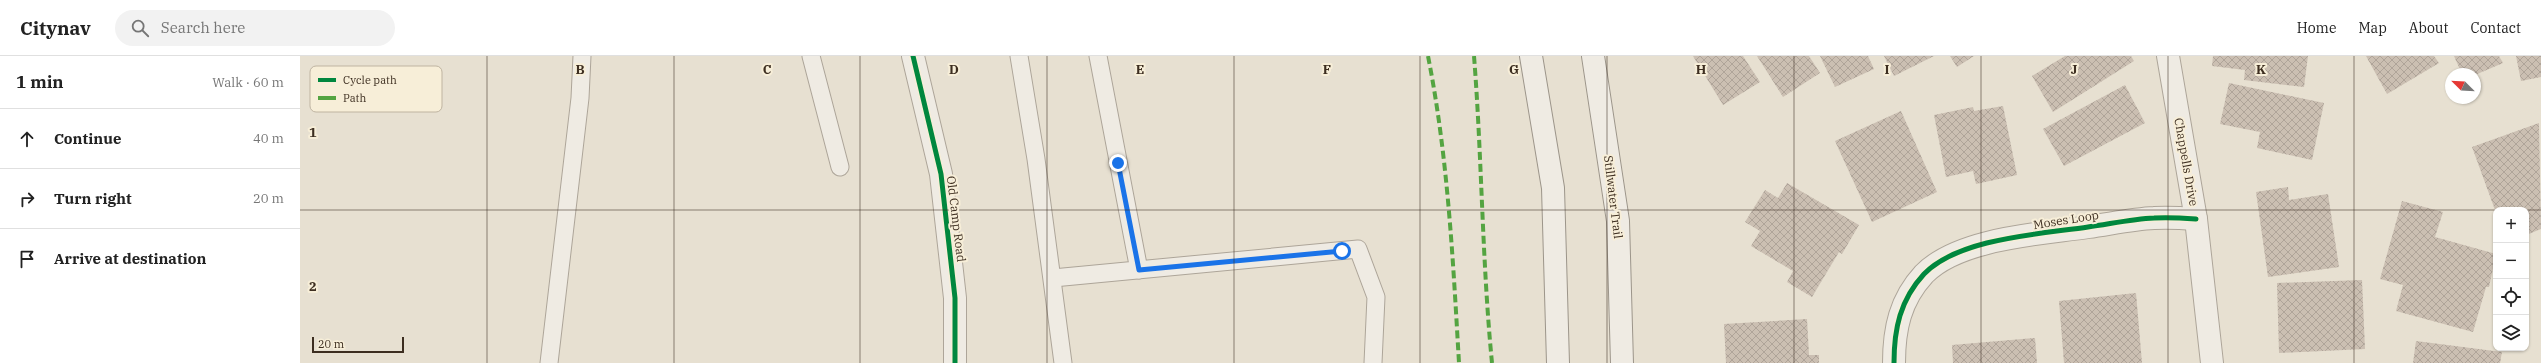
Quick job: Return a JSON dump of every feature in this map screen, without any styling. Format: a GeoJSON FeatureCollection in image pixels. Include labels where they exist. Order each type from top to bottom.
{"type":"FeatureCollection","features":[{"type":"Feature","properties":{"kind":"street","name":"Old Camp Road"},"geometry":{"type":"LineString","coordinates":[[913,56],[941,174],[955,298],[955,363]]}},
{"type":"Feature","properties":{"kind":"street"},"geometry":{"type":"LineString","coordinates":[[1531,56],[1553,188],[1558,363]]}},
{"type":"Feature","properties":{"kind":"street","name":"Stillwater Trail"},"geometry":{"type":"LineString","coordinates":[[1593,56],[1618,222],[1622,363]]}},
{"type":"Feature","properties":{"kind":"street","name":"Chappells Drive"},"geometry":{"type":"LineString","coordinates":[[2168,56],[2196,219],[2212,363]]}},
{"type":"Feature","properties":{"kind":"street","name":"Moses Loop"},"geometry":{"type":"LineString","coordinates":[[1894,363],[1898,316],[1907,296],[1925,273],[1949,257],[1982,244],[2054,232],[2154,218],[2196,219]]}},
{"type":"Feature","properties":{"kind":"lane"},"geometry":{"type":"LineString","coordinates":[[549,363],[580,98],[582,56]]}},
{"type":"Feature","properties":{"kind":"lane"},"geometry":{"type":"LineString","coordinates":[[811,56],[840,167]]}},
{"type":"Feature","properties":{"kind":"lane"},"geometry":{"type":"LineString","coordinates":[[1018,56],[1036,159],[1053,278],[1063,363]]}},
{"type":"Feature","properties":{"kind":"lane"},"geometry":{"type":"LineString","coordinates":[[1098,56],[1139,270]]}},
{"type":"Feature","properties":{"kind":"lane"},"geometry":{"type":"LineString","coordinates":[[1053,278],[1358,249],[1376,298],[1373,363]]}},
{"type":"Feature","properties":{"kind":"building"},"geometry":{"type":"Polygon","coordinates":[[[1693,56],[1743,56],[1760,82],[1723,105],[1693,56]]]}},
{"type":"Feature","properties":{"kind":"building"},"geometry":{"type":"Polygon","coordinates":[[[1757,56],[1809,56],[1820,73],[1783,97],[1757,56]]]}},
{"type":"Feature","properties":{"kind":"building"},"geometry":{"type":"Polygon","coordinates":[[[1820,56],[1868,56],[1874,69],[1835,87],[1820,56]]]}},
{"type":"Feature","properties":{"kind":"building"},"geometry":{"type":"Polygon","coordinates":[[[1884,56],[1934,56],[1894,76],[1884,56]]]}},
{"type":"Feature","properties":{"kind":"building"},"geometry":{"type":"Polygon","coordinates":[[[1950,56],[1974,56],[1957,67],[1950,56]]]}},
{"type":"Feature","properties":{"kind":"building"},"geometry":{"type":"Polygon","coordinates":[[[2065,56],[2131,56],[2134,61],[2053,112],[2032,76],[2065,56]]]}},
{"type":"Feature","properties":{"kind":"building"},"geometry":{"type":"Polygon","coordinates":[[[2213,56],[2308,56],[2304,87],[2244,80],[2245,70],[2212,66],[2213,56]]]}},
{"type":"Feature","properties":{"kind":"building"},"geometry":{"type":"Polygon","coordinates":[[[2366,56],[2434,56],[2439,63],[2387,94],[2366,56]]]}},
{"type":"Feature","properties":{"kind":"building"},"geometry":{"type":"Polygon","coordinates":[[[2454,56],[2499,56],[2503,63],[2481,72],[2481,68],[2459,68],[2454,56]]]}},
{"type":"Feature","properties":{"kind":"building"},"geometry":{"type":"Polygon","coordinates":[[[2516,56],[2541,56],[2541,77],[2521,81],[2516,56]]]}},
{"type":"Feature","properties":{"kind":"building"},"geometry":{"type":"Polygon","coordinates":[[[2229,83],[2324,103],[2312,160],[2257,148],[2260,132],[2220,124],[2229,83]]]}},
{"type":"Feature","properties":{"kind":"building"},"geometry":{"type":"Polygon","coordinates":[[[2125,85],[2145,123],[2064,166],[2043,129],[2125,85]]]}},
{"type":"Feature","properties":{"kind":"building"},"geometry":{"type":"Polygon","coordinates":[[[2003,106],[2017,175],[1976,184],[1973,171],[1946,177],[1934,115],[1973,107],[1974,111],[2003,106]]]}},
{"type":"Feature","properties":{"kind":"building"},"geometry":{"type":"Polygon","coordinates":[[[1901,111],[1937,192],[1872,222],[1835,141],[1901,111]]]}},
{"type":"Feature","properties":{"kind":"building"},"geometry":{"type":"Polygon","coordinates":[[[2539,123],[2541,229],[2529,234],[2529,207],[2494,207],[2472,147],[2539,123]]]}},
{"type":"Feature","properties":{"kind":"building"},"geometry":{"type":"Polygon","coordinates":[[[1787,183],[1859,225],[1842,254],[1839,252],[1812,297],[1787,282],[1793,271],[1751,246],[1760,231],[1745,222],[1765,190],[1778,198],[1787,183]]]}},
{"type":"Feature","properties":{"kind":"building"},"geometry":{"type":"Polygon","coordinates":[[[2288,187],[2289,200],[2328,194],[2339,267],[2268,277],[2256,192],[2288,187]]]}},
{"type":"Feature","properties":{"kind":"building"},"geometry":{"type":"Polygon","coordinates":[[[2402,201],[2443,212],[2435,237],[2493,253],[2493,268],[2489,287],[2486,287],[2473,332],[2396,311],[2403,285],[2380,279],[2402,201]]]}},
{"type":"Feature","properties":{"kind":"building"},"geometry":{"type":"Polygon","coordinates":[[[2362,280],[2365,349],[2279,353],[2277,283],[2362,280]]]}},
{"type":"Feature","properties":{"kind":"building"},"geometry":{"type":"Polygon","coordinates":[[[2136,293],[2142,363],[2064,363],[2059,301],[2136,293]]]}},
{"type":"Feature","properties":{"kind":"building"},"geometry":{"type":"Polygon","coordinates":[[[1807,319],[1809,355],[1819,355],[1819,363],[1726,363],[1724,324],[1807,319]]]}},
{"type":"Feature","properties":{"kind":"building"},"geometry":{"type":"Polygon","coordinates":[[[2035,338],[2037,363],[1953,363],[1952,345],[2035,338]]]}},
{"type":"Feature","properties":{"kind":"building"},"geometry":{"type":"Polygon","coordinates":[[[2416,341],[2502,352],[2500,363],[2413,363],[2416,341]]]}},
{"type":"Feature","properties":{"kind":"marked path"},"geometry":{"type":"LineString","coordinates":[[1428,56],[1435,94],[1449,209],[1459,363]]}},
{"type":"Feature","properties":{"kind":"marked path"},"geometry":{"type":"LineString","coordinates":[[1474,56],[1486,286],[1492,363]]}},
{"type":"Feature","properties":{"kind":"cycle path"},"geometry":{"type":"LineString","coordinates":[[913,56],[941,174],[955,298],[955,363]]}},
{"type":"Feature","properties":{"kind":"cycle path"},"geometry":{"type":"LineString","coordinates":[[1894,363],[1897,327],[1909,294],[1924,274],[1939,262],[1958,252],[1979,245],[2025,235],[2129,220],[2165,218],[2196,219]]}},
{"type":"Feature","properties":{"kind":"route"},"geometry":{"type":"LineString","coordinates":[[1118,163],[1139,270],[1342,251]]}}]}
